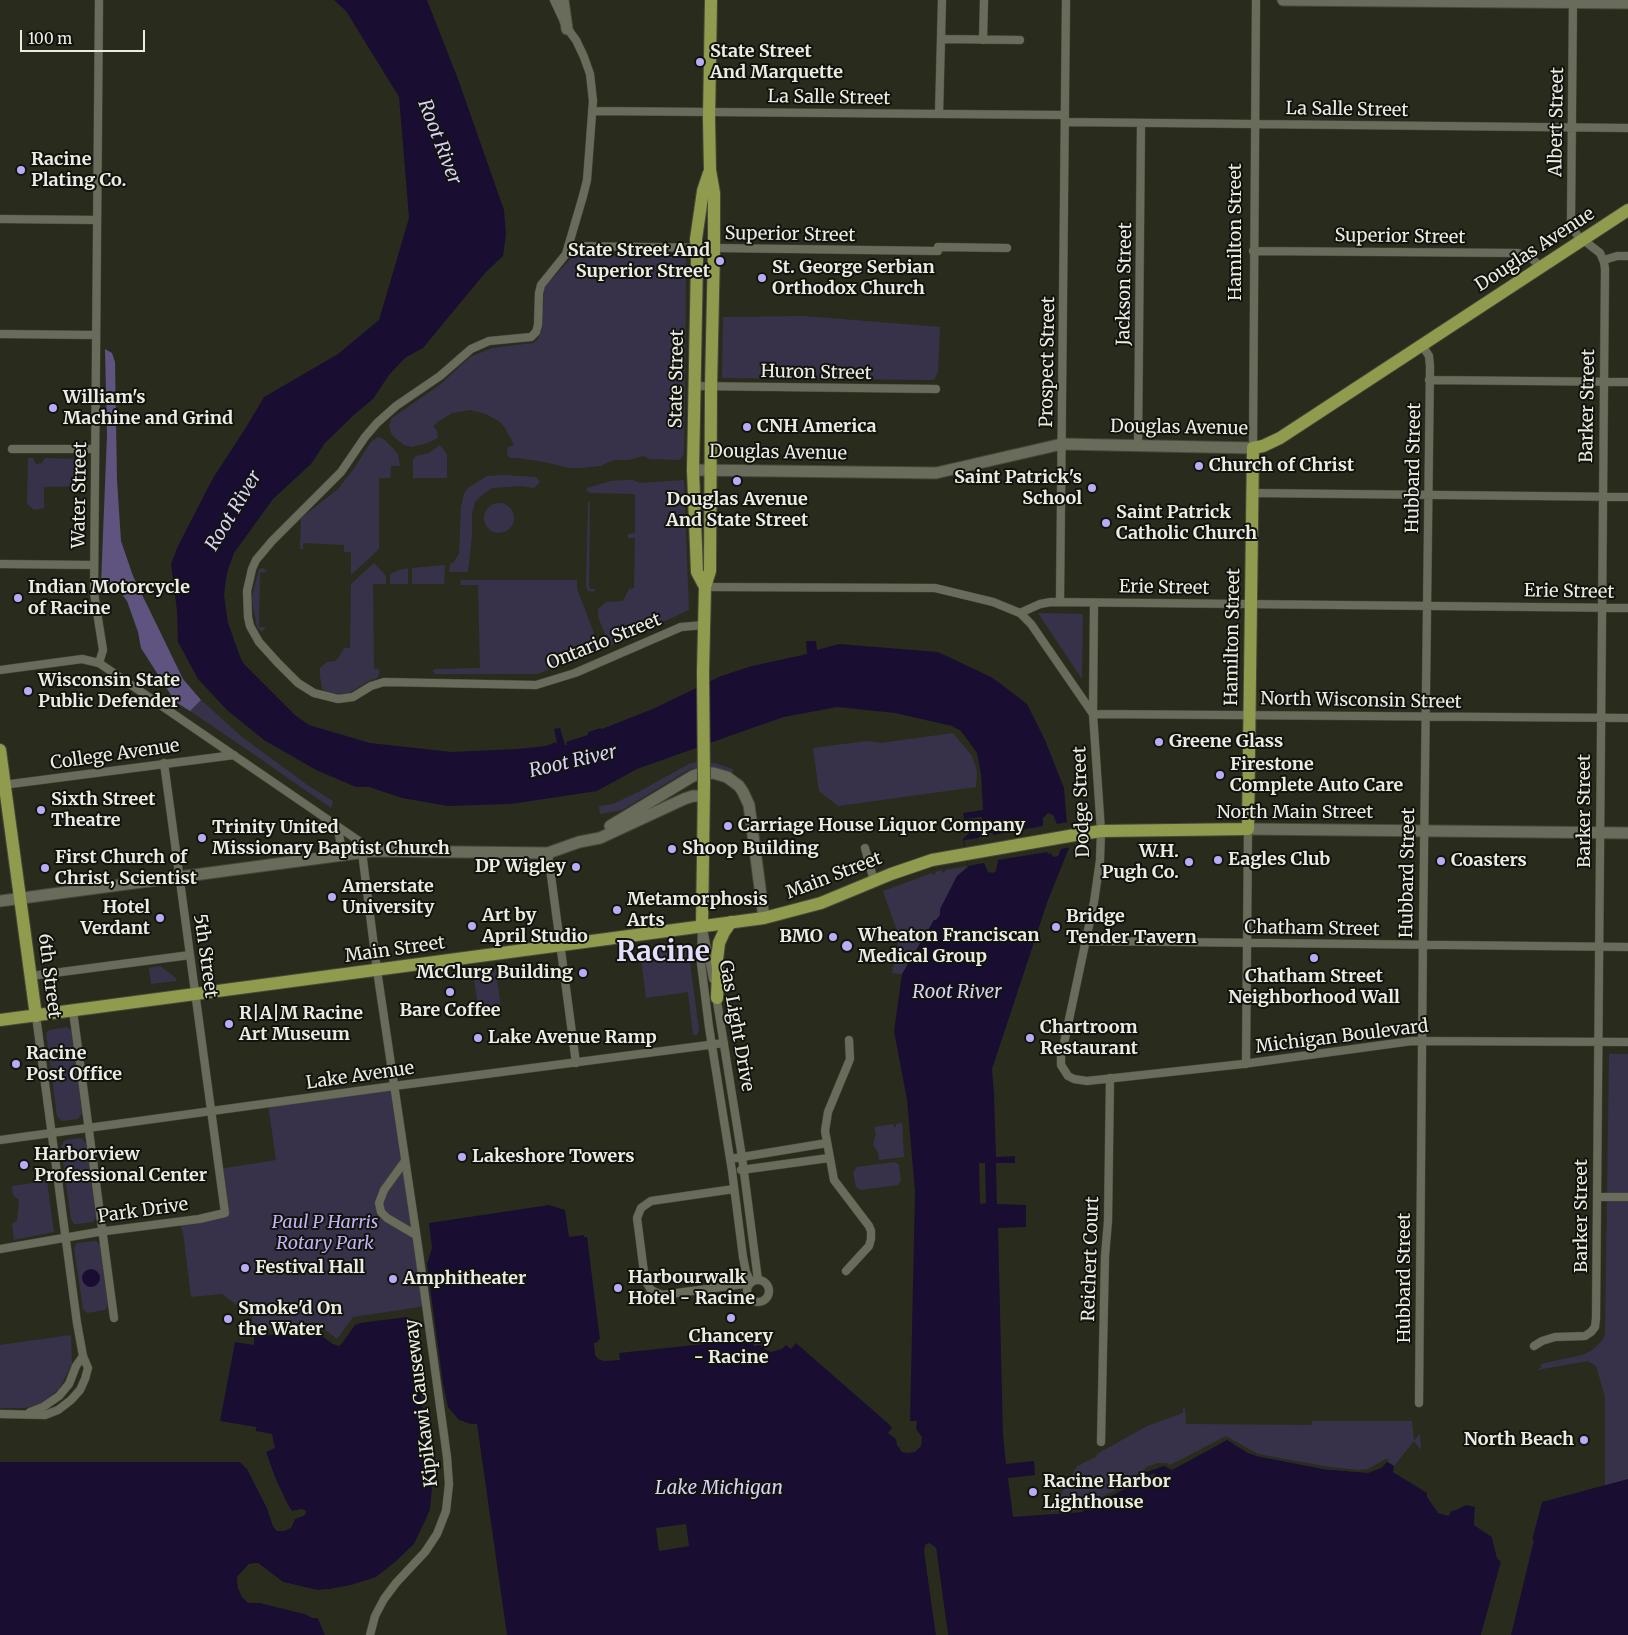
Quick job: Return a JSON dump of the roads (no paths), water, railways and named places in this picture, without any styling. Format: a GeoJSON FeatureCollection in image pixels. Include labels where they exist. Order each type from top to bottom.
{"type":"FeatureCollection","features":[{"type":"Feature","properties":{"kind":"main road"},"geometry":{"type":"LineString","coordinates":[[704,0],[711,13]]}},
{"type":"Feature","properties":{"kind":"main road","name":"State Street"},"geometry":{"type":"LineString","coordinates":[[702,926],[703,672],[705,587],[710,571],[714,249],[714,193],[710,170],[709,112],[712,0]]}},
{"type":"Feature","properties":{"kind":"main road","name":"State Street"},"geometry":{"type":"LineString","coordinates":[[705,587],[696,572],[693,470],[694,386],[696,239],[703,191],[710,170]]}},
{"type":"Feature","properties":{"kind":"main road","name":"Douglas Avenue"},"geometry":{"type":"LineString","coordinates":[[1253,448],[1263,446],[1280,438],[1628,210]]}},
{"type":"Feature","properties":{"kind":"main road","name":"Hamilton Street"},"geometry":{"type":"LineString","coordinates":[[1248,829],[1253,448]]}},
{"type":"Feature","properties":{"kind":"main road","name":"6th Street"},"geometry":{"type":"LineString","coordinates":[[0,750],[2,785],[21,898],[36,1016]]}},
{"type":"Feature","properties":{"kind":"main road","name":"North Main Street"},"geometry":{"type":"LineString","coordinates":[[964,854],[1101,831],[1248,829]]}},
{"type":"Feature","properties":{"kind":"main road","name":"Main Street"},"geometry":{"type":"LineString","coordinates":[[0,1020],[764,918],[821,903],[917,864],[964,854]]}},
{"type":"Feature","properties":{"kind":"main road"},"geometry":{"type":"LineString","coordinates":[[717,998],[719,943],[731,922]]}},
{"type":"Feature","properties":{"kind":"street","name":"Water Street"},"geometry":{"type":"LineString","coordinates":[[99,663],[103,650],[94,593],[94,565],[100,0]]}},
{"type":"Feature","properties":{"kind":"street"},"geometry":{"type":"LineString","coordinates":[[554,0],[567,29],[579,46],[588,65],[593,92],[587,180],[568,246]]}},
{"type":"Feature","properties":{"kind":"street"},"geometry":{"type":"LineString","coordinates":[[564,0],[567,29]]}},
{"type":"Feature","properties":{"kind":"street"},"geometry":{"type":"LineString","coordinates":[[939,114],[942,0]]}},
{"type":"Feature","properties":{"kind":"street"},"geometry":{"type":"LineString","coordinates":[[983,40],[984,0]]}},
{"type":"Feature","properties":{"kind":"street","name":"Prospect Street"},"geometry":{"type":"LineString","coordinates":[[1060,602],[1066,0]]}},
{"type":"Feature","properties":{"kind":"street","name":"Hamilton Street"},"geometry":{"type":"LineString","coordinates":[[1253,448],[1256,0]]}},
{"type":"Feature","properties":{"kind":"street"},"geometry":{"type":"LineString","coordinates":[[1283,0],[1573,1],[1628,4]]}},
{"type":"Feature","properties":{"kind":"street","name":"Albert Street"},"geometry":{"type":"LineString","coordinates":[[1573,1],[1571,220],[1574,229],[1583,240]]}},
{"type":"Feature","properties":{"kind":"street"},"geometry":{"type":"LineString","coordinates":[[942,39],[1020,40]]}},
{"type":"Feature","properties":{"kind":"street","name":"La Salle Street"},"geometry":{"type":"LineString","coordinates":[[592,110],[939,114],[1065,118],[1141,123],[1628,128]]}},
{"type":"Feature","properties":{"kind":"street","name":"Jackson Street"},"geometry":{"type":"LineString","coordinates":[[1138,445],[1141,123]]}},
{"type":"Feature","properties":{"kind":"street"},"geometry":{"type":"LineString","coordinates":[[0,219],[97,220]]}},
{"type":"Feature","properties":{"kind":"street"},"geometry":{"type":"LineString","coordinates":[[1583,240],[1596,249],[1604,260],[1617,256],[1628,256]]}},
{"type":"Feature","properties":{"kind":"street","name":"Superior Street"},"geometry":{"type":"LineString","coordinates":[[568,246],[938,251],[938,247],[1007,248]]}},
{"type":"Feature","properties":{"kind":"street","name":"Ontario Street"},"geometry":{"type":"LineString","coordinates":[[568,246],[566,254],[541,285],[538,325],[534,335],[528,338],[489,341],[476,346],[465,353],[433,381],[388,412],[365,437],[335,479],[262,553],[252,569],[246,591],[250,626],[267,652],[298,683],[314,693],[329,697],[347,698],[358,695],[371,686],[384,682],[536,685],[575,673],[681,627],[704,626]]}},
{"type":"Feature","properties":{"kind":"street","name":"Superior Street"},"geometry":{"type":"LineString","coordinates":[[1253,250],[1515,253],[1529,256],[1541,267]]}},
{"type":"Feature","properties":{"kind":"street","name":"Barker Street"},"geometry":{"type":"LineString","coordinates":[[1534,1346],[1555,1337],[1585,1336],[1591,1332],[1596,1318],[1604,260]]}},
{"type":"Feature","properties":{"kind":"street"},"geometry":{"type":"LineString","coordinates":[[0,334],[96,335]]}},
{"type":"Feature","properties":{"kind":"street","name":"Hubbard Street"},"geometry":{"type":"LineString","coordinates":[[1419,1403],[1429,380],[1429,358],[1422,345]]}},
{"type":"Feature","properties":{"kind":"street"},"geometry":{"type":"LineString","coordinates":[[1429,380],[1628,382]]}},
{"type":"Feature","properties":{"kind":"street","name":"Huron Street"},"geometry":{"type":"LineString","coordinates":[[694,386],[936,389]]}},
{"type":"Feature","properties":{"kind":"street","name":"Douglas Avenue"},"geometry":{"type":"LineString","coordinates":[[693,470],[936,473],[1062,444],[1253,448]]}},
{"type":"Feature","properties":{"kind":"street"},"geometry":{"type":"LineString","coordinates":[[12,450],[95,449]]}},
{"type":"Feature","properties":{"kind":"street"},"geometry":{"type":"LineString","coordinates":[[1252,493],[1628,497]]}},
{"type":"Feature","properties":{"kind":"street"},"geometry":{"type":"LineString","coordinates":[[0,564],[94,565]]}},
{"type":"Feature","properties":{"kind":"street"},"geometry":{"type":"LineString","coordinates":[[705,587],[934,588],[993,602],[1020,613],[1031,624],[1093,714]]}},
{"type":"Feature","properties":{"kind":"street","name":"Erie Street"},"geometry":{"type":"LineString","coordinates":[[1020,613],[1040,604],[1060,602],[1628,608]]}},
{"type":"Feature","properties":{"kind":"street","name":"Dodge Street"},"geometry":{"type":"LineString","coordinates":[[1064,1070],[1061,1057],[1097,882],[1101,831],[1093,714],[1094,602]]}},
{"type":"Feature","properties":{"kind":"street"},"geometry":{"type":"LineString","coordinates":[[0,670],[82,660],[91,660],[99,663],[359,841],[362,852]]}},
{"type":"Feature","properties":{"kind":"street","name":"North Wisconsin Street"},"geometry":{"type":"LineString","coordinates":[[1093,714],[1628,718]]}},
{"type":"Feature","properties":{"kind":"street","name":"College Avenue"},"geometry":{"type":"LineString","coordinates":[[2,785],[234,755]]}},
{"type":"Feature","properties":{"kind":"street","name":"5th Street"},"geometry":{"type":"LineString","coordinates":[[164,763],[225,1213]]}},
{"type":"Feature","properties":{"kind":"street"},"geometry":{"type":"LineString","coordinates":[[0,901],[375,850],[548,853],[579,842],[611,826],[693,776],[702,773],[721,775],[734,782],[743,792],[749,805],[764,918]]}},
{"type":"Feature","properties":{"kind":"street"},"geometry":{"type":"LineString","coordinates":[[579,842],[600,838],[704,790]]}},
{"type":"Feature","properties":{"kind":"street"},"geometry":{"type":"LineString","coordinates":[[336,825],[342,855]]}},
{"type":"Feature","properties":{"kind":"street","name":"Hamilton Street"},"geometry":{"type":"LineString","coordinates":[[1246,1064],[1248,829]]}},
{"type":"Feature","properties":{"kind":"street","name":"North Main Street"},"geometry":{"type":"LineString","coordinates":[[1248,829],[1628,833]]}},
{"type":"Feature","properties":{"kind":"street"},"geometry":{"type":"LineString","coordinates":[[865,848],[874,881]]}},
{"type":"Feature","properties":{"kind":"street","name":"KipiKawi Causeway"},"geometry":{"type":"LineString","coordinates":[[362,852],[377,970],[447,1457],[449,1484],[448,1501],[442,1522],[431,1544],[384,1599],[375,1616],[370,1635]]}},
{"type":"Feature","properties":{"kind":"street"},"geometry":{"type":"LineString","coordinates":[[548,853],[576,1063]]}},
{"type":"Feature","properties":{"kind":"street","name":"Gas Light Drive"},"geometry":{"type":"LineString","coordinates":[[702,926],[717,998],[744,1169],[755,1281]]}},
{"type":"Feature","properties":{"kind":"street","name":"Gas Light Drive"},"geometry":{"type":"LineString","coordinates":[[702,926],[701,963],[711,1045],[732,1171],[744,1264],[747,1276],[755,1281]]}},
{"type":"Feature","properties":{"kind":"street","name":"Chatham Street"},"geometry":{"type":"LineString","coordinates":[[1085,942],[1628,947]]}},
{"type":"Feature","properties":{"kind":"street"},"geometry":{"type":"LineString","coordinates":[[31,976],[190,955]]}},
{"type":"Feature","properties":{"kind":"street"},"geometry":{"type":"LineString","coordinates":[[73,1010],[114,1318]]}},
{"type":"Feature","properties":{"kind":"street","name":"6th Street"},"geometry":{"type":"LineString","coordinates":[[27,1413],[45,1415],[63,1407],[80,1390],[88,1368],[83,1356],[77,1323],[36,1016]]}},
{"type":"Feature","properties":{"kind":"street"},"geometry":{"type":"LineString","coordinates":[[846,1271],[869,1246],[871,1239],[869,1226],[834,1180],[827,1143],[826,1122],[848,1065],[850,1053],[849,1040]]}},
{"type":"Feature","properties":{"kind":"street","name":"Michigan Boulevard"},"geometry":{"type":"LineString","coordinates":[[1064,1070],[1074,1080],[1080,1081],[1246,1064],[1422,1041],[1628,1042]]}},
{"type":"Feature","properties":{"kind":"street","name":"Lake Avenue"},"geometry":{"type":"LineString","coordinates":[[0,1140],[724,1043]]}},
{"type":"Feature","properties":{"kind":"street","name":"Reichert Court"},"geometry":{"type":"LineString","coordinates":[[1101,1442],[1105,1256],[1108,1222],[1110,1078]]}},
{"type":"Feature","properties":{"kind":"street"},"geometry":{"type":"LineString","coordinates":[[730,1159],[827,1143]]}},
{"type":"Feature","properties":{"kind":"street"},"geometry":{"type":"LineString","coordinates":[[732,1171],[829,1158]]}},
{"type":"Feature","properties":{"kind":"street"},"geometry":{"type":"LineString","coordinates":[[405,1161],[384,1190],[379,1203],[381,1212],[387,1218],[416,1235]]}},
{"type":"Feature","properties":{"kind":"street"},"geometry":{"type":"LineString","coordinates":[[734,1189],[651,1201],[641,1208],[637,1218],[646,1280],[651,1290],[662,1295],[755,1281]]}},
{"type":"Feature","properties":{"kind":"street"},"geometry":{"type":"LineString","coordinates":[[1597,1197],[1628,1197]]}},
{"type":"Feature","properties":{"kind":"street","name":"Park Drive"},"geometry":{"type":"LineString","coordinates":[[0,1250],[65,1237],[199,1219],[225,1213]]}},
{"type":"Feature","properties":{"kind":"street"},"geometry":{"type":"LineString","coordinates":[[0,1414],[27,1413],[52,1402],[69,1384],[76,1366],[83,1356]]}},
{"type":"Feature","properties":{"kind":"water"},"geometry":{"type":"Polygon","coordinates":[[[334,0],[427,0],[458,79],[504,210],[506,234],[503,256],[485,273],[423,348],[405,358],[389,375],[373,399],[325,443],[311,464],[273,499],[234,553],[227,573],[224,595],[228,623],[245,665],[296,716],[309,725],[370,743],[452,752],[517,749],[546,746],[556,742],[558,747],[554,729],[560,728],[565,745],[567,745],[566,742],[588,735],[588,732],[602,729],[655,708],[721,676],[752,666],[807,654],[806,641],[816,641],[817,650],[839,644],[938,652],[991,677],[1027,704],[1045,740],[1064,788],[1069,848],[1048,900],[992,1069],[996,1157],[1015,1156],[1015,1163],[996,1163],[997,1204],[1026,1205],[1026,1227],[998,1228],[1003,1435],[1006,1464],[1034,1461],[1035,1475],[1008,1478],[1013,1517],[1081,1512],[1135,1481],[1138,1476],[1148,1470],[1158,1465],[1170,1468],[1226,1438],[1257,1456],[1324,1469],[1357,1472],[1369,1471],[1386,1461],[1394,1466],[1393,1472],[1427,1493],[1427,1497],[1438,1513],[1449,1516],[1451,1511],[1466,1505],[1475,1507],[1474,1525],[1492,1537],[1497,1558],[1501,1562],[1481,1635],[948,1635],[936,1548],[929,1543],[924,1550],[936,1635],[507,1635],[477,1424],[459,1420],[448,1407],[443,1384],[427,1264],[432,1248],[429,1223],[549,1205],[565,1210],[569,1237],[584,1235],[584,1237],[587,1237],[600,1340],[594,1343],[595,1355],[598,1359],[604,1361],[620,1360],[619,1353],[751,1339],[754,1346],[760,1345],[771,1352],[782,1349],[786,1345],[791,1349],[796,1343],[891,1426],[892,1428],[888,1433],[896,1439],[897,1445],[902,1452],[915,1452],[921,1446],[922,1437],[916,1429],[917,1421],[910,1421],[915,1192],[907,1100],[894,1031],[902,974],[934,920],[940,915],[940,909],[957,876],[968,867],[963,839],[982,821],[982,817],[964,819],[963,813],[983,810],[981,774],[977,753],[961,731],[952,726],[895,713],[837,707],[784,717],[755,727],[637,769],[597,791],[511,804],[448,806],[402,798],[369,787],[356,787],[316,770],[264,740],[227,710],[198,679],[178,642],[177,611],[171,564],[178,546],[213,478],[264,397],[338,354],[379,320],[409,218],[399,97],[346,11],[334,0]]]}},
{"type":"Feature","properties":{"kind":"water"},"geometry":{"type":"Polygon","coordinates":[[[87,1269],[95,1269],[100,1274],[98,1285],[87,1287],[82,1282],[82,1274],[87,1269]]]}},
{"type":"Feature","properties":{"kind":"water"},"geometry":{"type":"Polygon","coordinates":[[[406,1317],[410,1322],[433,1477],[430,1509],[414,1544],[376,1577],[330,1589],[317,1590],[283,1582],[258,1563],[249,1564],[237,1577],[238,1588],[248,1603],[260,1603],[318,1618],[325,1635],[0,1635],[0,1462],[240,1462],[247,1468],[267,1508],[273,1526],[277,1531],[291,1527],[294,1519],[305,1515],[302,1509],[292,1511],[276,1480],[266,1452],[275,1448],[272,1434],[256,1431],[256,1427],[220,1421],[235,1342],[254,1345],[254,1337],[311,1330],[339,1346],[355,1325],[406,1317]]]}},
{"type":"Feature","properties":{"kind":"water"},"geometry":{"type":"Polygon","coordinates":[[[1628,1479],[1628,1635],[1507,1635],[1542,1502],[1628,1479]]]}},
{"type":"Feature","properties":{"kind":"place","name":"State Street And Marquette"},"geometry":{"type":"Point","coordinates":[700,62]}},
{"type":"Feature","properties":{"kind":"place","name":"Racine Plating Co."},"geometry":{"type":"Point","coordinates":[21,170]}},
{"type":"Feature","properties":{"kind":"place","name":"State Street And Superior Street"},"geometry":{"type":"Point","coordinates":[720,261]}},
{"type":"Feature","properties":{"kind":"place","name":"St. George Serbian Orthodox Church"},"geometry":{"type":"Point","coordinates":[762,278]}},
{"type":"Feature","properties":{"kind":"place","name":"William's Machine and Grind"},"geometry":{"type":"Point","coordinates":[53,408]}},
{"type":"Feature","properties":{"kind":"place","name":"CNH America"},"geometry":{"type":"Point","coordinates":[747,427]}},
{"type":"Feature","properties":{"kind":"place","name":"Church of Christ"},"geometry":{"type":"Point","coordinates":[1199,466]}},
{"type":"Feature","properties":{"kind":"place","name":"Douglas Avenue And State Street"},"geometry":{"type":"Point","coordinates":[737,481]}},
{"type":"Feature","properties":{"kind":"place","name":"Saint Patrick's School"},"geometry":{"type":"Point","coordinates":[1092,488]}},
{"type":"Feature","properties":{"kind":"place","name":"Saint Patrick Catholic Church"},"geometry":{"type":"Point","coordinates":[1106,523]}},
{"type":"Feature","properties":{"kind":"place","name":"Indian Motorcycle of Racine"},"geometry":{"type":"Point","coordinates":[18,598]}},
{"type":"Feature","properties":{"kind":"place","name":"Wisconsin State Public Defender"},"geometry":{"type":"Point","coordinates":[28,691]}},
{"type":"Feature","properties":{"kind":"place","name":"Greene Glass"},"geometry":{"type":"Point","coordinates":[1159,742]}},
{"type":"Feature","properties":{"kind":"place","name":"Firestone Complete Auto Care"},"geometry":{"type":"Point","coordinates":[1220,775]}},
{"type":"Feature","properties":{"kind":"place","name":"Sixth Street Theatre"},"geometry":{"type":"Point","coordinates":[41,810]}},
{"type":"Feature","properties":{"kind":"place","name":"Carriage House Liquor Company"},"geometry":{"type":"Point","coordinates":[728,826]}},
{"type":"Feature","properties":{"kind":"place","name":"Trinity United Missionary Baptist Church"},"geometry":{"type":"Point","coordinates":[202,838]}},
{"type":"Feature","properties":{"kind":"place","name":"Shoop Building"},"geometry":{"type":"Point","coordinates":[672,849]}},
{"type":"Feature","properties":{"kind":"place","name":"Eagles Club"},"geometry":{"type":"Point","coordinates":[1218,860]}},
{"type":"Feature","properties":{"kind":"place","name":"Coasters"},"geometry":{"type":"Point","coordinates":[1441,861]}},
{"type":"Feature","properties":{"kind":"place","name":"W.H. Pugh Co."},"geometry":{"type":"Point","coordinates":[1189,862]}},
{"type":"Feature","properties":{"kind":"place","name":"DP Wigley"},"geometry":{"type":"Point","coordinates":[576,867]}},
{"type":"Feature","properties":{"kind":"place","name":"First Church of Christ, Scientist"},"geometry":{"type":"Point","coordinates":[45,868]}},
{"type":"Feature","properties":{"kind":"place","name":"Amerstate University"},"geometry":{"type":"Point","coordinates":[332,897]}},
{"type":"Feature","properties":{"kind":"place","name":"Metamorphosis Arts"},"geometry":{"type":"Point","coordinates":[617,910]}},
{"type":"Feature","properties":{"kind":"place","name":"Hotel Verdant"},"geometry":{"type":"Point","coordinates":[160,918]}},
{"type":"Feature","properties":{"kind":"place","name":"Art by April Studio"},"geometry":{"type":"Point","coordinates":[472,926]}},
{"type":"Feature","properties":{"kind":"place","name":"Bridge Tender Tavern"},"geometry":{"type":"Point","coordinates":[1056,927]}},
{"type":"Feature","properties":{"kind":"place","name":"BMO"},"geometry":{"type":"Point","coordinates":[833,937]}},
{"type":"Feature","properties":{"kind":"place","name":"Wheaton Franciscan Medical Group"},"geometry":{"type":"Point","coordinates":[847,946]}},
{"type":"Feature","properties":{"kind":"place","name":"Chatham Street Neighborhood Wall"},"geometry":{"type":"Point","coordinates":[1314,958]}},
{"type":"Feature","properties":{"kind":"place","name":"McClurg Building"},"geometry":{"type":"Point","coordinates":[583,973]}},
{"type":"Feature","properties":{"kind":"place","name":"Bare Coffee"},"geometry":{"type":"Point","coordinates":[450,992]}},
{"type":"Feature","properties":{"kind":"place","name":"R|A|M Racine Art Museum"},"geometry":{"type":"Point","coordinates":[229,1024]}},
{"type":"Feature","properties":{"kind":"place","name":"Lake Avenue Ramp"},"geometry":{"type":"Point","coordinates":[478,1038]}},
{"type":"Feature","properties":{"kind":"place","name":"Chartroom Restaurant"},"geometry":{"type":"Point","coordinates":[1030,1038]}},
{"type":"Feature","properties":{"kind":"place","name":"Racine Post Office"},"geometry":{"type":"Point","coordinates":[16,1064]}},
{"type":"Feature","properties":{"kind":"place","name":"Lakeshore Towers"},"geometry":{"type":"Point","coordinates":[462,1157]}},
{"type":"Feature","properties":{"kind":"place","name":"Harborview Professional Center"},"geometry":{"type":"Point","coordinates":[24,1165]}},
{"type":"Feature","properties":{"kind":"place","name":"Festival Hall"},"geometry":{"type":"Point","coordinates":[245,1268]}},
{"type":"Feature","properties":{"kind":"place","name":"Amphitheater"},"geometry":{"type":"Point","coordinates":[393,1279]}},
{"type":"Feature","properties":{"kind":"place","name":"Harbourwalk Hotel - Racine"},"geometry":{"type":"Point","coordinates":[618,1288]}},
{"type":"Feature","properties":{"kind":"place","name":"Chancery - Racine"},"geometry":{"type":"Point","coordinates":[731,1318]}},
{"type":"Feature","properties":{"kind":"place","name":"Smoke'd On the Water"},"geometry":{"type":"Point","coordinates":[228,1319]}},
{"type":"Feature","properties":{"kind":"place","name":"North Beach"},"geometry":{"type":"Point","coordinates":[1584,1440]}},
{"type":"Feature","properties":{"kind":"place","name":"Racine Harbor Lighthouse"},"geometry":{"type":"Point","coordinates":[1033,1492]}},
{"type":"Feature","properties":{"kind":"district","name":"Racine"},"geometry":{"type":"Point","coordinates":[663,953]}},
{"type":"Feature","properties":{"kind":"water label","name":"Root River"},"geometry":{"type":"Point","coordinates":[439,142]}},
{"type":"Feature","properties":{"kind":"water label","name":"Root River"},"geometry":{"type":"Point","coordinates":[234,511]}},
{"type":"Feature","properties":{"kind":"water label","name":"Root River"},"geometry":{"type":"Point","coordinates":[573,762]}},
{"type":"Feature","properties":{"kind":"water label","name":"Root River"},"geometry":{"type":"Point","coordinates":[957,993]}},
{"type":"Feature","properties":{"kind":"water label","name":"Lake Michigan"},"geometry":{"type":"Point","coordinates":[719,1489]}},
{"type":"Feature","properties":{"kind":"park label","name":"Paul P Harris Rotary Park"},"geometry":{"type":"Point","coordinates":[325,1233]}}]}
